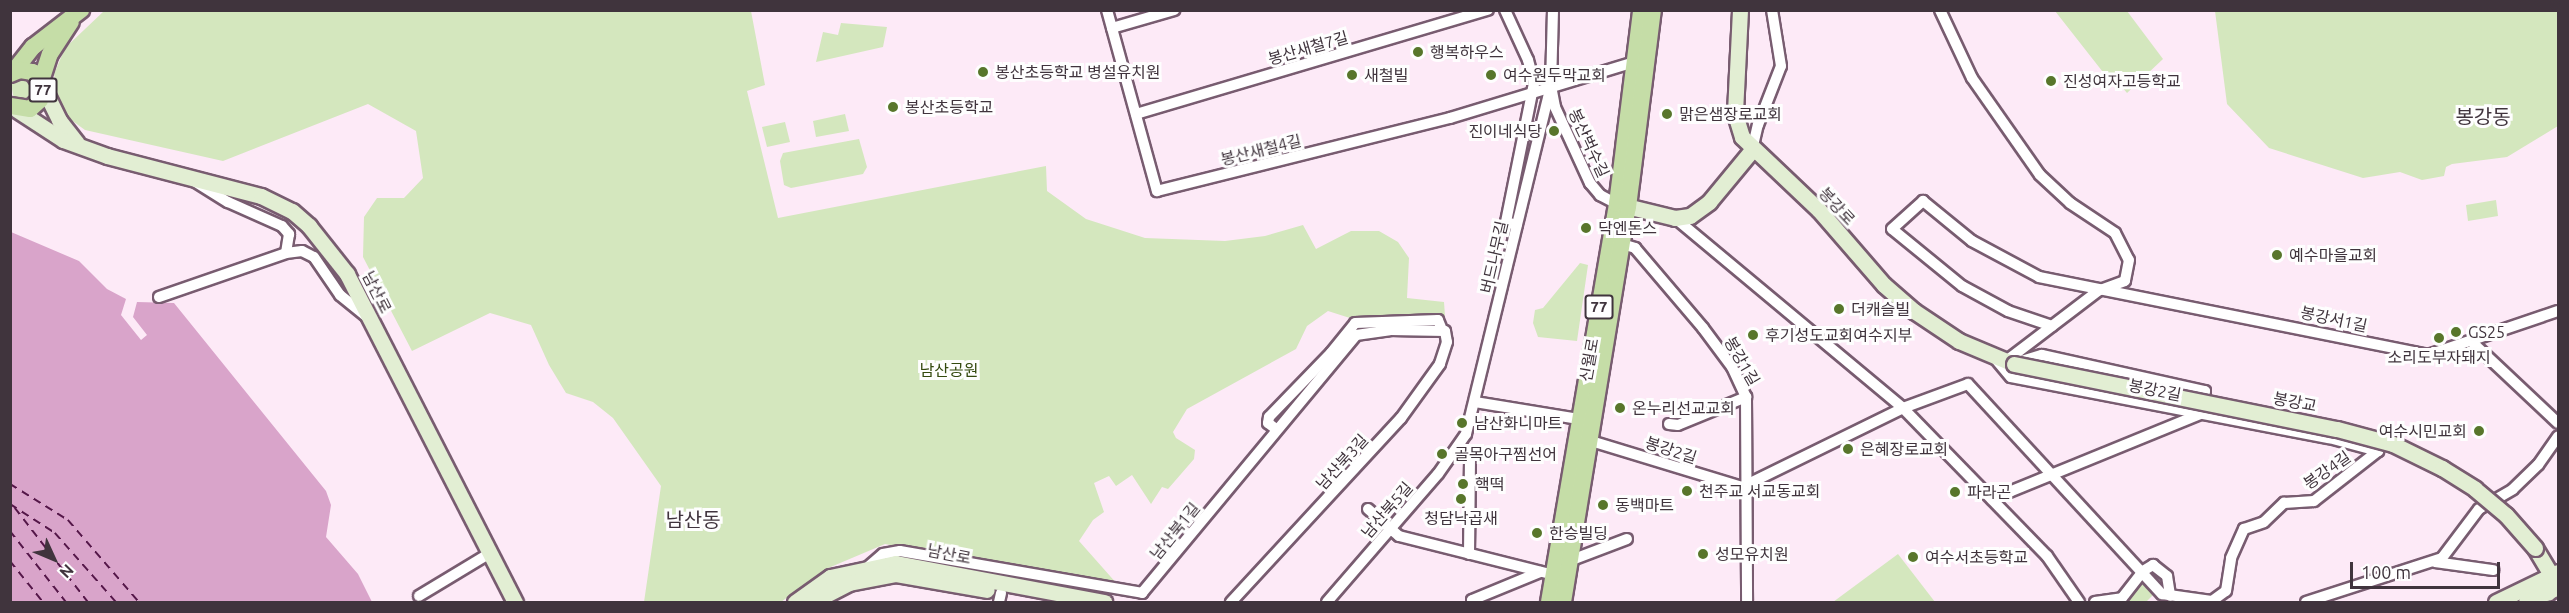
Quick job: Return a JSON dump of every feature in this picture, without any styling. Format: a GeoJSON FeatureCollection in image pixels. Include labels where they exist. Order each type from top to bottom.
{"type":"FeatureCollection","features":[{"type":"Feature","properties":{"kind":"main road","name":"신월로"},"geometry":{"type":"LineString","coordinates":[[1563,603],[1622,244],[1634,62],[1641,10]]}},
{"type":"Feature","properties":{"kind":"main road","name":"신월로"},"geometry":{"type":"LineString","coordinates":[[1549,603],[1547,574],[1623,205],[1653,10]]}},
{"type":"Feature","properties":{"kind":"main road","name":"77"},"geometry":{"type":"LineString","coordinates":[[12,73],[33,47],[79,12]]}},
{"type":"Feature","properties":{"kind":"main road","name":"77"},"geometry":{"type":"LineString","coordinates":[[14,108],[36,105],[51,54],[79,12]]}},
{"type":"Feature","properties":{"kind":"main road","name":"77"},"geometry":{"type":"LineString","coordinates":[[12,73],[33,72],[42,84]]}},
{"type":"Feature","properties":{"kind":"street","name":"봉산새철4길"},"geometry":{"type":"LineString","coordinates":[[1107,10],[1157,191],[1450,118],[1634,62]]}},
{"type":"Feature","properties":{"kind":"street"},"geometry":{"type":"LineString","coordinates":[[1112,28],[1174,10]]}},
{"type":"Feature","properties":{"kind":"street","name":"봉산새철7길"},"geometry":{"type":"LineString","coordinates":[[1136,114],[1488,10]]}},
{"type":"Feature","properties":{"kind":"street"},"geometry":{"type":"LineString","coordinates":[[1505,10],[1531,68],[1534,91],[1506,222],[1517,225]]}},
{"type":"Feature","properties":{"kind":"street","name":"봉산벅수길"},"geometry":{"type":"LineString","coordinates":[[1553,10],[1551,86],[1558,115],[1586,178],[1599,195],[1623,205]]}},
{"type":"Feature","properties":{"kind":"street","name":"봉강로"},"geometry":{"type":"LineString","coordinates":[[1740,10],[1736,121],[1752,150],[1819,210],[1899,298],[1938,328],[2005,361]]}},
{"type":"Feature","properties":{"kind":"street"},"geometry":{"type":"LineString","coordinates":[[1623,205],[1675,218],[1690,216],[1705,206],[1752,150],[1758,125],[1781,66],[1772,10]]}},
{"type":"Feature","properties":{"kind":"street"},"geometry":{"type":"LineString","coordinates":[[1940,10],[1972,78],[2040,175],[2070,203],[2111,229],[2123,245],[2129,260],[2128,278],[2115,287],[2098,291],[2005,361]]}},
{"type":"Feature","properties":{"kind":"street"},"geometry":{"type":"LineString","coordinates":[[42,84],[56,115],[77,143]]}},
{"type":"Feature","properties":{"kind":"street","name":"버드나무길"},"geometry":{"type":"LineString","coordinates":[[1466,434],[1551,86]]}},
{"type":"Feature","properties":{"kind":"street","name":"남산로"},"geometry":{"type":"LineString","coordinates":[[14,108],[48,131],[107,156],[261,196],[301,218],[338,259],[515,603]]}},
{"type":"Feature","properties":{"kind":"street"},"geometry":{"type":"LineString","coordinates":[[185,175],[216,196],[282,226],[289,234],[286,253]]}},
{"type":"Feature","properties":{"kind":"street","name":"봉강서1길"},"geometry":{"type":"LineString","coordinates":[[2052,326],[1969,291],[1933,266],[1892,229],[1923,201],[1972,241],[2015,267],[2059,283],[2266,320],[2428,355],[2559,311]]}},
{"type":"Feature","properties":{"kind":"street"},"geometry":{"type":"LineString","coordinates":[[1675,218],[1903,408],[2047,556],[2079,603]]}},
{"type":"Feature","properties":{"kind":"street","name":"봉강1길"},"geometry":{"type":"LineString","coordinates":[[1622,244],[1635,248],[1697,320],[1725,356],[1746,397],[1747,602]]}},
{"type":"Feature","properties":{"kind":"street"},"geometry":{"type":"LineString","coordinates":[[159,297],[286,253],[312,255],[340,295],[371,321]]}},
{"type":"Feature","properties":{"kind":"street","name":"남산북3길"},"geometry":{"type":"LineString","coordinates":[[1231,603],[1401,418],[1440,364],[1447,342],[1438,320],[1355,323],[1331,354],[1269,417],[1268,423],[1276,429]]}},
{"type":"Feature","properties":{"kind":"street"},"geometry":{"type":"LineString","coordinates":[[2472,342],[2559,423]]}},
{"type":"Feature","properties":{"kind":"street"},"geometry":{"type":"LineString","coordinates":[[2005,361],[2042,355],[2205,391],[2200,414]]}},
{"type":"Feature","properties":{"kind":"street","name":"봉강2길"},"geometry":{"type":"LineString","coordinates":[[2005,361],[2011,377],[2200,414]]}},
{"type":"Feature","properties":{"kind":"street","name":"봉강교"},"geometry":{"type":"LineString","coordinates":[[2005,361],[2337,429],[2393,444],[2442,468],[2475,489],[2506,515],[2535,548],[2554,586]]}},
{"type":"Feature","properties":{"kind":"street"},"geometry":{"type":"LineString","coordinates":[[1746,486],[1903,408],[1971,385],[2166,595]]}},
{"type":"Feature","properties":{"kind":"street"},"geometry":{"type":"LineString","coordinates":[[1669,424],[1678,425],[1746,397]]}},
{"type":"Feature","properties":{"kind":"street"},"geometry":{"type":"LineString","coordinates":[[1475,402],[1579,418]]}},
{"type":"Feature","properties":{"kind":"street","name":"봉강2길"},"geometry":{"type":"LineString","coordinates":[[1992,499],[2200,414]]}},
{"type":"Feature","properties":{"kind":"street","name":"봉강4길"},"geometry":{"type":"LineString","coordinates":[[2166,595],[2212,601],[2221,598],[2228,586],[2236,542],[2244,529],[2264,522],[2284,503],[2314,501],[2378,451],[2200,414]]}},
{"type":"Feature","properties":{"kind":"street","name":"남산북1길"},"geometry":{"type":"LineString","coordinates":[[869,566],[883,554],[900,552],[1140,594],[1276,429]]}},
{"type":"Feature","properties":{"kind":"street","name":"남산북5길"},"geometry":{"type":"LineString","coordinates":[[1327,603],[1460,445],[1466,434]]}},
{"type":"Feature","properties":{"kind":"street"},"geometry":{"type":"LineString","coordinates":[[2435,562],[2455,545],[2479,509],[2513,489],[2538,465],[2559,436]]}},
{"type":"Feature","properties":{"kind":"street","name":"봉강2길"},"geometry":{"type":"LineString","coordinates":[[1591,441],[1735,486],[1746,486]]}},
{"type":"Feature","properties":{"kind":"street"},"geometry":{"type":"LineString","coordinates":[[1460,445],[1470,459],[1469,554]]}},
{"type":"Feature","properties":{"kind":"street"},"geometry":{"type":"LineString","coordinates":[[1368,509],[1399,536],[1547,574]]}},
{"type":"Feature","properties":{"kind":"street"},"geometry":{"type":"LineString","coordinates":[[1569,561],[1626,539]]}},
{"type":"Feature","properties":{"kind":"street"},"geometry":{"type":"LineString","coordinates":[[419,596],[490,553]]}},
{"type":"Feature","properties":{"kind":"street"},"geometry":{"type":"LineString","coordinates":[[2306,603],[2333,591],[2435,562],[2493,570]]}},
{"type":"Feature","properties":{"kind":"street","name":"남산로"},"geometry":{"type":"LineString","coordinates":[[795,603],[830,577],[869,566],[907,564],[1104,603]]}},
{"type":"Feature","properties":{"kind":"street"},"geometry":{"type":"LineString","coordinates":[[2095,603],[2122,597],[2143,571],[2153,565],[2162,569],[2171,584],[2166,595],[2154,603]]}},
{"type":"Feature","properties":{"kind":"street","name":"남산로"},"geometry":{"type":"LineString","coordinates":[[819,600],[849,583],[896,574],[1000,598],[1052,603]]}},
{"type":"Feature","properties":{"kind":"street"},"geometry":{"type":"LineString","coordinates":[[1473,603],[1472,600],[1547,574]]}},
{"type":"Feature","properties":{"kind":"street"},"geometry":{"type":"LineString","coordinates":[[2496,603],[2554,586]]}},
{"type":"Feature","properties":{"kind":"street"},"geometry":{"type":"LineString","coordinates":[[2526,603],[2554,586]]}},
{"type":"Feature","properties":{"kind":"green space","name":"남산공원"},"geometry":{"type":"Polygon","coordinates":[[[104,11],[751,11],[765,85],[747,91],[778,218],[1046,166],[1047,191],[1086,219],[1145,238],[1225,241],[1265,236],[1303,225],[1316,249],[1351,231],[1379,231],[1398,242],[1409,258],[1407,298],[1444,302],[1445,316],[1353,319],[1328,311],[1307,326],[1296,349],[1187,409],[1173,432],[1176,438],[1195,450],[1194,459],[1168,489],[1162,487],[1151,504],[1132,475],[1116,486],[1109,476],[1094,483],[1104,512],[1093,520],[1079,541],[1118,585],[885,544],[826,569],[781,602],[644,602],[661,486],[613,418],[593,402],[566,393],[549,365],[531,325],[490,313],[412,351],[363,257],[364,217],[377,198],[404,198],[423,178],[416,131],[368,104],[223,161],[85,130],[67,117],[59,101],[54,74],[65,48],[104,11]]]}},
{"type":"Feature","properties":{"kind":"green space"},"geometry":{"type":"Polygon","coordinates":[[[2055,11],[2127,11],[2163,59],[2127,93],[2117,81],[2106,76],[2055,11]]]}},
{"type":"Feature","properties":{"kind":"green space"},"geometry":{"type":"Polygon","coordinates":[[[2215,11],[2558,11],[2558,126],[2507,157],[2452,164],[2446,167],[2444,176],[2422,180],[2400,172],[2363,178],[2269,148],[2227,104],[2215,11]]]}},
{"type":"Feature","properties":{"kind":"green space"},"geometry":{"type":"Polygon","coordinates":[[[841,23],[887,27],[883,47],[816,62],[823,32],[838,35],[841,23]]]}},
{"type":"Feature","properties":{"kind":"green space"},"geometry":{"type":"Polygon","coordinates":[[[25,76],[37,87],[32,101],[14,101],[11,83],[25,76]]]}},
{"type":"Feature","properties":{"kind":"green space"},"geometry":{"type":"Polygon","coordinates":[[[845,114],[849,131],[816,137],[813,121],[845,114]]]}},
{"type":"Feature","properties":{"kind":"green space"},"geometry":{"type":"Polygon","coordinates":[[[785,122],[790,142],[767,147],[762,127],[785,122]]]}},
{"type":"Feature","properties":{"kind":"green space"},"geometry":{"type":"Polygon","coordinates":[[[859,139],[867,167],[863,174],[791,188],[784,185],[780,161],[783,153],[859,139]]]}},
{"type":"Feature","properties":{"kind":"green space"},"geometry":{"type":"Polygon","coordinates":[[[2496,200],[2498,216],[2468,221],[2466,205],[2496,200]]]}},
{"type":"Feature","properties":{"kind":"green space"},"geometry":{"type":"Polygon","coordinates":[[[1580,263],[1588,265],[1577,341],[1538,337],[1533,323],[1535,310],[1543,308],[1580,263]]]}},
{"type":"Feature","properties":{"kind":"green space"},"geometry":{"type":"Polygon","coordinates":[[[1898,554],[1935,602],[1833,602],[1898,554]]]}},
{"type":"Feature","properties":{"kind":"green space"},"geometry":{"type":"Polygon","coordinates":[[[2141,582],[2156,592],[2146,602],[2123,602],[2141,582]]]}},
{"type":"Feature","properties":{"kind":"shaded area"},"geometry":{"type":"Polygon","coordinates":[[[11,232],[79,261],[107,289],[126,299],[121,315],[141,340],[147,335],[133,317],[137,302],[174,303],[326,491],[331,505],[326,537],[358,574],[372,602],[11,602],[11,232]]]}},
{"type":"Feature","properties":{"kind":"ferry route"},"geometry":{"type":"LineString","coordinates":[[10,484],[68,520],[139,602]]}},
{"type":"Feature","properties":{"kind":"ferry route"},"geometry":{"type":"LineString","coordinates":[[10,504],[55,533],[116,602]]}},
{"type":"Feature","properties":{"kind":"ferry route"},"geometry":{"type":"LineString","coordinates":[[15,508],[88,602]]}},
{"type":"Feature","properties":{"kind":"ferry route"},"geometry":{"type":"LineString","coordinates":[[10,531],[66,602]]}},
{"type":"Feature","properties":{"kind":"ferry route"},"geometry":{"type":"LineString","coordinates":[[10,561],[43,602]]}},
{"type":"Feature","properties":{"kind":"place","name":"행복하우스"},"geometry":{"type":"Point","coordinates":[1418,52]}},
{"type":"Feature","properties":{"kind":"place","name":"봉산초등학교 병설유치원"},"geometry":{"type":"Point","coordinates":[983,72]}},
{"type":"Feature","properties":{"kind":"place","name":"새철빌"},"geometry":{"type":"Point","coordinates":[1352,75]}},
{"type":"Feature","properties":{"kind":"place","name":"여수원두막교회"},"geometry":{"type":"Point","coordinates":[1491,75]}},
{"type":"Feature","properties":{"kind":"place","name":"진성여자고등학교"},"geometry":{"type":"Point","coordinates":[2051,81]}},
{"type":"Feature","properties":{"kind":"place","name":"봉산초등학교"},"geometry":{"type":"Point","coordinates":[893,107]}},
{"type":"Feature","properties":{"kind":"place","name":"맑은샘장로교회"},"geometry":{"type":"Point","coordinates":[1667,114]}},
{"type":"Feature","properties":{"kind":"place","name":"진이네식당"},"geometry":{"type":"Point","coordinates":[1554,131]}},
{"type":"Feature","properties":{"kind":"place","name":"닥엔돈스"},"geometry":{"type":"Point","coordinates":[1586,228]}},
{"type":"Feature","properties":{"kind":"place","name":"예수마을교회"},"geometry":{"type":"Point","coordinates":[2277,255]}},
{"type":"Feature","properties":{"kind":"place","name":"더캐슬빌"},"geometry":{"type":"Point","coordinates":[1839,309]}},
{"type":"Feature","properties":{"kind":"place","name":"GS25"},"geometry":{"type":"Point","coordinates":[2456,332]}},
{"type":"Feature","properties":{"kind":"place","name":"후기성도교회여수지부"},"geometry":{"type":"Point","coordinates":[1753,335]}},
{"type":"Feature","properties":{"kind":"place","name":"소리도부자돼지"},"geometry":{"type":"Point","coordinates":[2439,338]}},
{"type":"Feature","properties":{"kind":"place","name":"온누리선교교회"},"geometry":{"type":"Point","coordinates":[1620,408]}},
{"type":"Feature","properties":{"kind":"place","name":"남산화니마트"},"geometry":{"type":"Point","coordinates":[1462,423]}},
{"type":"Feature","properties":{"kind":"place","name":"여수시민교회"},"geometry":{"type":"Point","coordinates":[2479,431]}},
{"type":"Feature","properties":{"kind":"place","name":"은혜장로교회"},"geometry":{"type":"Point","coordinates":[1848,449]}},
{"type":"Feature","properties":{"kind":"place","name":"골목아구찜선어"},"geometry":{"type":"Point","coordinates":[1442,454]}},
{"type":"Feature","properties":{"kind":"place","name":"핵떡"},"geometry":{"type":"Point","coordinates":[1463,484]}},
{"type":"Feature","properties":{"kind":"place","name":"천주교 서교동교회"},"geometry":{"type":"Point","coordinates":[1687,491]}},
{"type":"Feature","properties":{"kind":"place","name":"파라곤"},"geometry":{"type":"Point","coordinates":[1955,492]}},
{"type":"Feature","properties":{"kind":"place","name":"청담낙곱새"},"geometry":{"type":"Point","coordinates":[1461,499]}},
{"type":"Feature","properties":{"kind":"place","name":"동백마트"},"geometry":{"type":"Point","coordinates":[1603,505]}},
{"type":"Feature","properties":{"kind":"place","name":"한승빌딩"},"geometry":{"type":"Point","coordinates":[1537,533]}},
{"type":"Feature","properties":{"kind":"place","name":"성모유치원"},"geometry":{"type":"Point","coordinates":[1703,554]}},
{"type":"Feature","properties":{"kind":"place","name":"여수서초등학교"},"geometry":{"type":"Point","coordinates":[1913,557]}},
{"type":"Feature","properties":{"kind":"district","name":"봉강동"},"geometry":{"type":"Point","coordinates":[2483,116]}},
{"type":"Feature","properties":{"kind":"district","name":"남산동"},"geometry":{"type":"Point","coordinates":[693,519]}}]}
